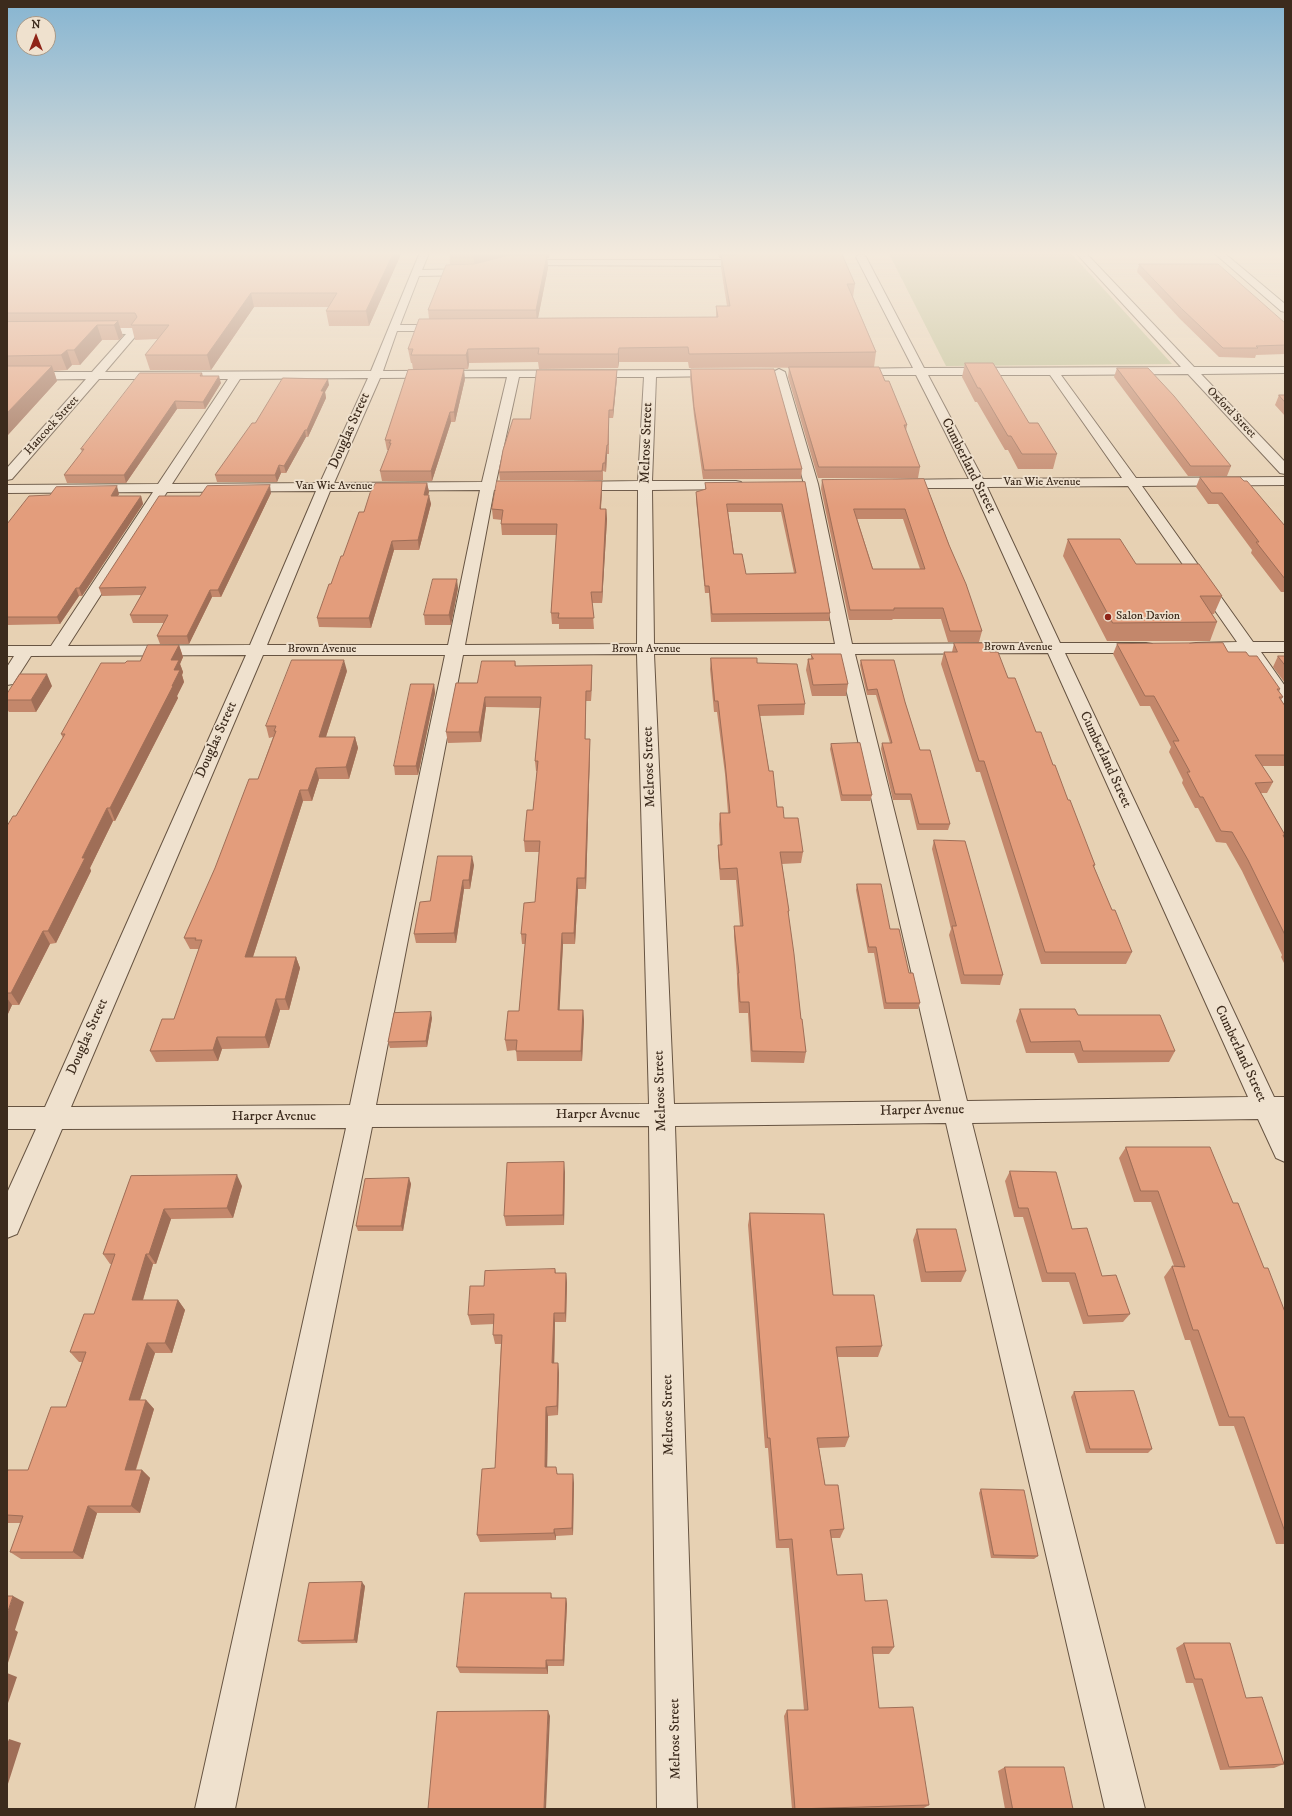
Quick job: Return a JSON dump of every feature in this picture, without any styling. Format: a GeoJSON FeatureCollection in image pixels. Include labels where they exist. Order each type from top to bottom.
{"type":"FeatureCollection","features":[{"type":"Feature","properties":{"kind":"street","name":"Hancock Street"},"geometry":{"type":"LineString","coordinates":[[7,476],[129,337]]}},
{"type":"Feature","properties":{"kind":"street","name":"Douglas Street"},"geometry":{"type":"LineString","coordinates":[[7,1225],[257,649],[325,487],[376,374],[390,337]]}},
{"type":"Feature","properties":{"kind":"street","name":"Cumberland Street"},"geometry":{"type":"LineString","coordinates":[[902,337],[978,483],[1054,648],[1275,1108],[1285,1150]]}},
{"type":"Feature","properties":{"kind":"street","name":"Oxford Street"},"geometry":{"type":"LineString","coordinates":[[1159,337],[1285,470]]}},
{"type":"Feature","properties":{"kind":"street"},"geometry":{"type":"LineString","coordinates":[[841,372],[1285,370]]}},
{"type":"Feature","properties":{"kind":"street"},"geometry":{"type":"LineString","coordinates":[[1053,371],[1285,699]]}},
{"type":"Feature","properties":{"kind":"street"},"geometry":{"type":"LineString","coordinates":[[7,376],[733,372]]}},
{"type":"Feature","properties":{"kind":"street"},"geometry":{"type":"LineString","coordinates":[[781,372],[811,484],[845,649],[1125,1809]]}},
{"type":"Feature","properties":{"kind":"street"},"geometry":{"type":"LineString","coordinates":[[215,1809],[361,1117],[456,650],[500,486],[514,373]]}},
{"type":"Feature","properties":{"kind":"street","name":"Melrose Street"},"geometry":{"type":"LineString","coordinates":[[650,373],[645,485],[646,663],[662,1115],[677,1809]]}},
{"type":"Feature","properties":{"kind":"street"},"geometry":{"type":"LineString","coordinates":[[56,651],[236,375]]}},
{"type":"Feature","properties":{"kind":"street","name":"Van Wie Avenue"},"geometry":{"type":"LineString","coordinates":[[883,484],[1285,481]]}},
{"type":"Feature","properties":{"kind":"street"},"geometry":{"type":"LineString","coordinates":[[559,486],[748,484]]}},
{"type":"Feature","properties":{"kind":"street","name":"Van Wie Avenue"},"geometry":{"type":"LineString","coordinates":[[7,489],[500,486]]}},
{"type":"Feature","properties":{"kind":"street","name":"Brown Avenue"},"geometry":{"type":"LineString","coordinates":[[7,651],[257,649],[647,650],[1285,647]]}},
{"type":"Feature","properties":{"kind":"street"},"geometry":{"type":"LineString","coordinates":[[7,680],[26,651]]}},
{"type":"Feature","properties":{"kind":"street","name":"Harper Avenue"},"geometry":{"type":"LineString","coordinates":[[7,1118],[662,1115],[1275,1108]]}},
{"type":"Feature","properties":{"kind":"green space"},"geometry":{"type":"Polygon","coordinates":[[[931,337],[1147,337],[1172,364],[946,366],[931,337]]]}},
{"type":"Feature","properties":{"kind":"building"},"geometry":{"type":"Polygon","coordinates":[[[7,337],[86,337],[74,350],[67,350],[61,355],[7,356],[7,337]]]}},
{"type":"Feature","properties":{"kind":"building"},"geometry":{"type":"Polygon","coordinates":[[[160,337],[220,337],[207,355],[145,355],[160,337]]]}},
{"type":"Feature","properties":{"kind":"building"},"geometry":{"type":"Polygon","coordinates":[[[412,337],[869,337],[876,352],[689,354],[688,347],[619,348],[618,354],[538,354],[539,348],[468,349],[466,355],[411,355],[413,349],[408,349],[412,337]]]}},
{"type":"Feature","properties":{"kind":"building"},"geometry":{"type":"Polygon","coordinates":[[[1211,337],[1285,337],[1285,345],[1256,346],[1258,348],[1223,348],[1211,337]]]}},
{"type":"Feature","properties":{"kind":"building"},"geometry":{"type":"Polygon","coordinates":[[[965,363],[993,363],[1029,423],[1038,423],[1057,454],[1022,454],[1011,436],[1008,436],[980,388],[978,388],[965,363]]]}},
{"type":"Feature","properties":{"kind":"building"},"geometry":{"type":"Polygon","coordinates":[[[7,366],[52,366],[7,413],[7,366]]]}},
{"type":"Feature","properties":{"kind":"building"},"geometry":{"type":"Polygon","coordinates":[[[789,367],[879,367],[885,381],[889,381],[907,425],[904,425],[920,467],[819,467],[789,367]]]}},
{"type":"Feature","properties":{"kind":"building"},"geometry":{"type":"Polygon","coordinates":[[[1117,368],[1148,368],[1174,396],[1231,466],[1191,466],[1117,368]]]}},
{"type":"Feature","properties":{"kind":"building"},"geometry":{"type":"Polygon","coordinates":[[[464,369],[454,412],[450,412],[431,471],[380,471],[391,443],[389,443],[391,440],[385,440],[408,370],[464,369]]]}},
{"type":"Feature","properties":{"kind":"building"},"geometry":{"type":"Polygon","coordinates":[[[691,369],[774,369],[802,469],[704,470],[694,407],[691,369]]]}},
{"type":"Feature","properties":{"kind":"building"},"geometry":{"type":"Polygon","coordinates":[[[537,370],[617,370],[613,410],[609,410],[608,445],[602,471],[499,472],[503,450],[513,419],[530,419],[537,370]]]}},
{"type":"Feature","properties":{"kind":"building"},"geometry":{"type":"Polygon","coordinates":[[[140,373],[202,373],[200,376],[219,376],[203,402],[175,401],[124,475],[64,475],[84,449],[81,449],[140,373]]]}},
{"type":"Feature","properties":{"kind":"building"},"geometry":{"type":"Polygon","coordinates":[[[283,378],[328,379],[321,391],[324,391],[307,430],[305,430],[284,466],[279,465],[275,475],[215,475],[252,423],[255,423],[283,378]]]}},
{"type":"Feature","properties":{"kind":"building"},"geometry":{"type":"Polygon","coordinates":[[[1279,395],[1285,395],[1285,402],[1279,395]]]}},
{"type":"Feature","properties":{"kind":"building"},"geometry":{"type":"Polygon","coordinates":[[[1200,477],[1240,477],[1244,481],[1247,481],[1285,526],[1285,579],[1256,542],[1259,542],[1222,493],[1212,493],[1200,477]]]}},
{"type":"Feature","properties":{"kind":"building"},"geometry":{"type":"Polygon","coordinates":[[[924,479],[949,545],[966,584],[982,631],[950,631],[943,608],[850,610],[822,480],[924,479]],[[854,509],[873,569],[925,569],[905,509],[854,509]]]}},
{"type":"Feature","properties":{"kind":"building"},"geometry":{"type":"Polygon","coordinates":[[[497,481],[602,481],[600,509],[606,509],[602,592],[591,592],[594,618],[558,618],[559,613],[551,613],[557,524],[501,524],[503,510],[492,509],[497,481]]]}},
{"type":"Feature","properties":{"kind":"building"},"geometry":{"type":"Polygon","coordinates":[[[805,482],[830,613],[712,614],[709,586],[705,586],[696,492],[706,489],[705,483],[805,482]],[[727,504],[734,554],[742,554],[746,574],[796,573],[782,504],[727,504]]]}},
{"type":"Feature","properties":{"kind":"building"},"geometry":{"type":"Polygon","coordinates":[[[376,483],[427,483],[424,495],[429,495],[418,540],[392,541],[369,618],[317,618],[329,584],[331,584],[341,556],[343,556],[359,512],[364,512],[370,493],[376,483]]]}},
{"type":"Feature","properties":{"kind":"building"},"geometry":{"type":"Polygon","coordinates":[[[270,485],[218,590],[210,590],[187,636],[157,636],[168,615],[130,615],[146,587],[99,588],[159,496],[200,496],[207,486],[270,485]]]}},
{"type":"Feature","properties":{"kind":"building"},"geometry":{"type":"Polygon","coordinates":[[[117,486],[111,496],[141,496],[79,588],[76,588],[57,617],[7,617],[7,524],[29,496],[50,495],[56,487],[117,486]]]}},
{"type":"Feature","properties":{"kind":"building"},"geometry":{"type":"Polygon","coordinates":[[[1068,539],[1120,539],[1136,564],[1199,564],[1222,596],[1200,596],[1217,622],[1113,623],[1068,539]]]}},
{"type":"Feature","properties":{"kind":"building"},"geometry":{"type":"Polygon","coordinates":[[[433,579],[457,579],[449,615],[424,615],[433,579]]]}},
{"type":"Feature","properties":{"kind":"building"},"geometry":{"type":"Polygon","coordinates":[[[954,643],[987,643],[990,652],[998,652],[1008,678],[1015,678],[1036,732],[1041,732],[1053,765],[1055,765],[1068,800],[1070,800],[1095,865],[1093,865],[1112,910],[1115,910],[1132,952],[1045,952],[984,761],[979,761],[944,652],[957,652],[954,643]]]}},
{"type":"Feature","properties":{"kind":"building"},"geometry":{"type":"Polygon","coordinates":[[[1223,643],[1228,652],[1246,652],[1249,656],[1257,656],[1280,689],[1277,689],[1283,697],[1279,697],[1285,706],[1285,755],[1255,755],[1273,782],[1255,783],[1285,835],[1283,835],[1285,839],[1285,935],[1248,860],[1232,832],[1221,831],[1203,797],[1200,797],[1187,772],[1190,772],[1173,741],[1179,741],[1154,696],[1145,696],[1117,644],[1223,643]]]}},
{"type":"Feature","properties":{"kind":"building"},"geometry":{"type":"Polygon","coordinates":[[[148,645],[179,645],[171,660],[179,660],[174,670],[180,670],[110,808],[107,808],[82,858],[85,858],[48,931],[43,931],[11,993],[7,993],[7,826],[13,816],[16,816],[65,734],[61,734],[101,663],[125,663],[127,661],[140,661],[148,645]]]}},
{"type":"Feature","properties":{"kind":"building"},"geometry":{"type":"Polygon","coordinates":[[[811,654],[841,654],[848,684],[813,685],[808,659],[813,659],[811,654]]]}},
{"type":"Feature","properties":{"kind":"building"},"geometry":{"type":"Polygon","coordinates":[[[1278,656],[1285,656],[1285,665],[1278,656]]]}},
{"type":"Feature","properties":{"kind":"building"},"geometry":{"type":"Polygon","coordinates":[[[711,658],[757,658],[757,663],[797,664],[805,704],[758,705],[769,771],[773,771],[777,807],[783,807],[784,818],[798,818],[803,852],[780,852],[789,911],[806,1052],[752,1051],[749,1002],[740,1002],[739,973],[734,926],[743,926],[737,868],[720,869],[718,845],[722,845],[720,813],[730,813],[718,701],[715,701],[711,658]]]}},
{"type":"Feature","properties":{"kind":"building"},"geometry":{"type":"Polygon","coordinates":[[[292,660],[344,660],[319,737],[355,737],[346,767],[316,768],[308,790],[300,790],[245,957],[296,957],[285,999],[276,999],[265,1037],[217,1037],[213,1050],[150,1051],[162,1019],[174,1019],[202,940],[195,940],[196,938],[184,938],[215,868],[249,779],[258,779],[276,731],[274,731],[276,726],[266,726],[292,660]]]}},
{"type":"Feature","properties":{"kind":"building"},"geometry":{"type":"Polygon","coordinates":[[[861,660],[894,660],[920,750],[930,750],[950,824],[919,824],[911,794],[895,794],[882,743],[892,743],[877,689],[868,690],[861,660]]]}},
{"type":"Feature","properties":{"kind":"building"},"geometry":{"type":"Polygon","coordinates":[[[482,661],[515,661],[515,666],[592,665],[591,691],[586,691],[585,739],[590,739],[585,878],[577,878],[574,933],[562,933],[558,1010],[583,1010],[581,1051],[516,1051],[517,1040],[505,1040],[508,1011],[519,1011],[526,934],[521,934],[524,903],[535,902],[540,841],[524,841],[527,810],[533,810],[538,761],[535,761],[541,697],[485,697],[479,732],[446,732],[456,683],[477,683],[482,661]]]}},
{"type":"Feature","properties":{"kind":"building"},"geometry":{"type":"Polygon","coordinates":[[[20,674],[47,674],[31,700],[7,700],[7,694],[20,674]]]}},
{"type":"Feature","properties":{"kind":"building"},"geometry":{"type":"Polygon","coordinates":[[[411,684],[434,684],[416,766],[394,766],[411,684]]]}},
{"type":"Feature","properties":{"kind":"building"},"geometry":{"type":"Polygon","coordinates":[[[860,743],[872,795],[842,795],[831,744],[860,743]]]}},
{"type":"Feature","properties":{"kind":"building"},"geometry":{"type":"Polygon","coordinates":[[[934,840],[965,841],[1003,975],[964,975],[952,926],[956,926],[934,840]]]}},
{"type":"Feature","properties":{"kind":"building"},"geometry":{"type":"Polygon","coordinates":[[[438,856],[472,856],[469,880],[463,880],[454,933],[414,934],[420,902],[430,901],[438,856]]]}},
{"type":"Feature","properties":{"kind":"building"},"geometry":{"type":"Polygon","coordinates":[[[857,884],[881,884],[890,929],[899,929],[909,973],[913,973],[920,1003],[886,1003],[876,947],[869,947],[857,884]]]}},
{"type":"Feature","properties":{"kind":"building"},"geometry":{"type":"Polygon","coordinates":[[[1020,1009],[1075,1009],[1078,1015],[1160,1015],[1175,1051],[1083,1051],[1080,1041],[1031,1042],[1020,1009]]]}},
{"type":"Feature","properties":{"kind":"building"},"geometry":{"type":"Polygon","coordinates":[[[431,1012],[426,1041],[388,1042],[394,1013],[431,1012]]]}},
{"type":"Feature","properties":{"kind":"building"},"geometry":{"type":"Polygon","coordinates":[[[1126,1147],[1210,1147],[1233,1203],[1238,1203],[1264,1268],[1268,1268],[1285,1312],[1285,1532],[1244,1417],[1229,1417],[1198,1330],[1193,1330],[1172,1266],[1185,1267],[1158,1191],[1141,1191],[1126,1147]]]}},
{"type":"Feature","properties":{"kind":"building"},"geometry":{"type":"Polygon","coordinates":[[[564,1162],[563,1215],[504,1216],[507,1163],[564,1162]]]}},
{"type":"Feature","properties":{"kind":"building"},"geometry":{"type":"Polygon","coordinates":[[[1010,1171],[1056,1172],[1072,1229],[1087,1228],[1102,1276],[1116,1275],[1130,1314],[1088,1316],[1075,1273],[1047,1273],[1028,1208],[1019,1208],[1010,1171]]]}},
{"type":"Feature","properties":{"kind":"building"},"geometry":{"type":"Polygon","coordinates":[[[237,1175],[227,1208],[164,1209],[149,1254],[146,1254],[132,1300],[178,1300],[165,1343],[147,1343],[129,1400],[146,1400],[125,1470],[142,1470],[131,1506],[88,1506],[73,1552],[10,1552],[23,1516],[7,1515],[7,1472],[8,1470],[28,1470],[51,1407],[66,1407],[86,1352],[70,1352],[84,1314],[94,1314],[115,1254],[103,1254],[131,1176],[237,1175]]]}},
{"type":"Feature","properties":{"kind":"building"},"geometry":{"type":"Polygon","coordinates":[[[409,1178],[401,1226],[356,1226],[365,1179],[409,1178]]]}},
{"type":"Feature","properties":{"kind":"building"},"geometry":{"type":"Polygon","coordinates":[[[750,1213],[824,1214],[833,1295],[874,1295],[882,1346],[836,1347],[849,1437],[817,1438],[825,1485],[838,1485],[844,1529],[830,1530],[837,1575],[862,1574],[865,1601],[887,1600],[894,1647],[872,1647],[879,1708],[913,1707],[929,1805],[795,1809],[787,1710],[808,1710],[792,1539],[779,1540],[770,1438],[768,1438],[750,1213]]]}},
{"type":"Feature","properties":{"kind":"building"},"geometry":{"type":"Polygon","coordinates":[[[917,1229],[956,1229],[966,1271],[926,1272],[917,1229]]]}},
{"type":"Feature","properties":{"kind":"building"},"geometry":{"type":"Polygon","coordinates":[[[555,1269],[555,1273],[566,1273],[565,1313],[554,1313],[552,1363],[558,1363],[557,1406],[546,1407],[545,1467],[556,1467],[557,1474],[573,1474],[572,1528],[554,1529],[554,1533],[477,1535],[482,1469],[495,1468],[502,1335],[493,1335],[494,1314],[468,1315],[470,1286],[484,1286],[485,1271],[555,1269]]]}},
{"type":"Feature","properties":{"kind":"building"},"geometry":{"type":"Polygon","coordinates":[[[1134,1391],[1152,1449],[1090,1449],[1074,1392],[1134,1391]]]}},
{"type":"Feature","properties":{"kind":"building"},"geometry":{"type":"Polygon","coordinates":[[[981,1489],[1024,1490],[1038,1556],[994,1555],[981,1489]]]}},
{"type":"Feature","properties":{"kind":"building"},"geometry":{"type":"Polygon","coordinates":[[[362,1582],[354,1640],[298,1641],[309,1583],[362,1582]]]}},
{"type":"Feature","properties":{"kind":"building"},"geometry":{"type":"Polygon","coordinates":[[[465,1593],[551,1593],[551,1598],[566,1598],[563,1660],[546,1660],[546,1668],[457,1667],[465,1593]]]}},
{"type":"Feature","properties":{"kind":"building"},"geometry":{"type":"Polygon","coordinates":[[[7,1596],[13,1596],[7,1614],[7,1596]]]}},
{"type":"Feature","properties":{"kind":"building"},"geometry":{"type":"Polygon","coordinates":[[[1184,1643],[1230,1643],[1246,1698],[1262,1697],[1284,1764],[1229,1767],[1202,1679],[1195,1679],[1184,1643]]]}},
{"type":"Feature","properties":{"kind":"building"},"geometry":{"type":"Polygon","coordinates":[[[548,1711],[544,1809],[428,1809],[437,1712],[548,1711]]]}},
{"type":"Feature","properties":{"kind":"building"},"geometry":{"type":"Polygon","coordinates":[[[1005,1767],[1064,1767],[1073,1809],[1013,1809],[1005,1767]]]}},
{"type":"Feature","properties":{"kind":"place","name":"Salon Davion"},"geometry":{"type":"Point","coordinates":[1108,617]}}]}
